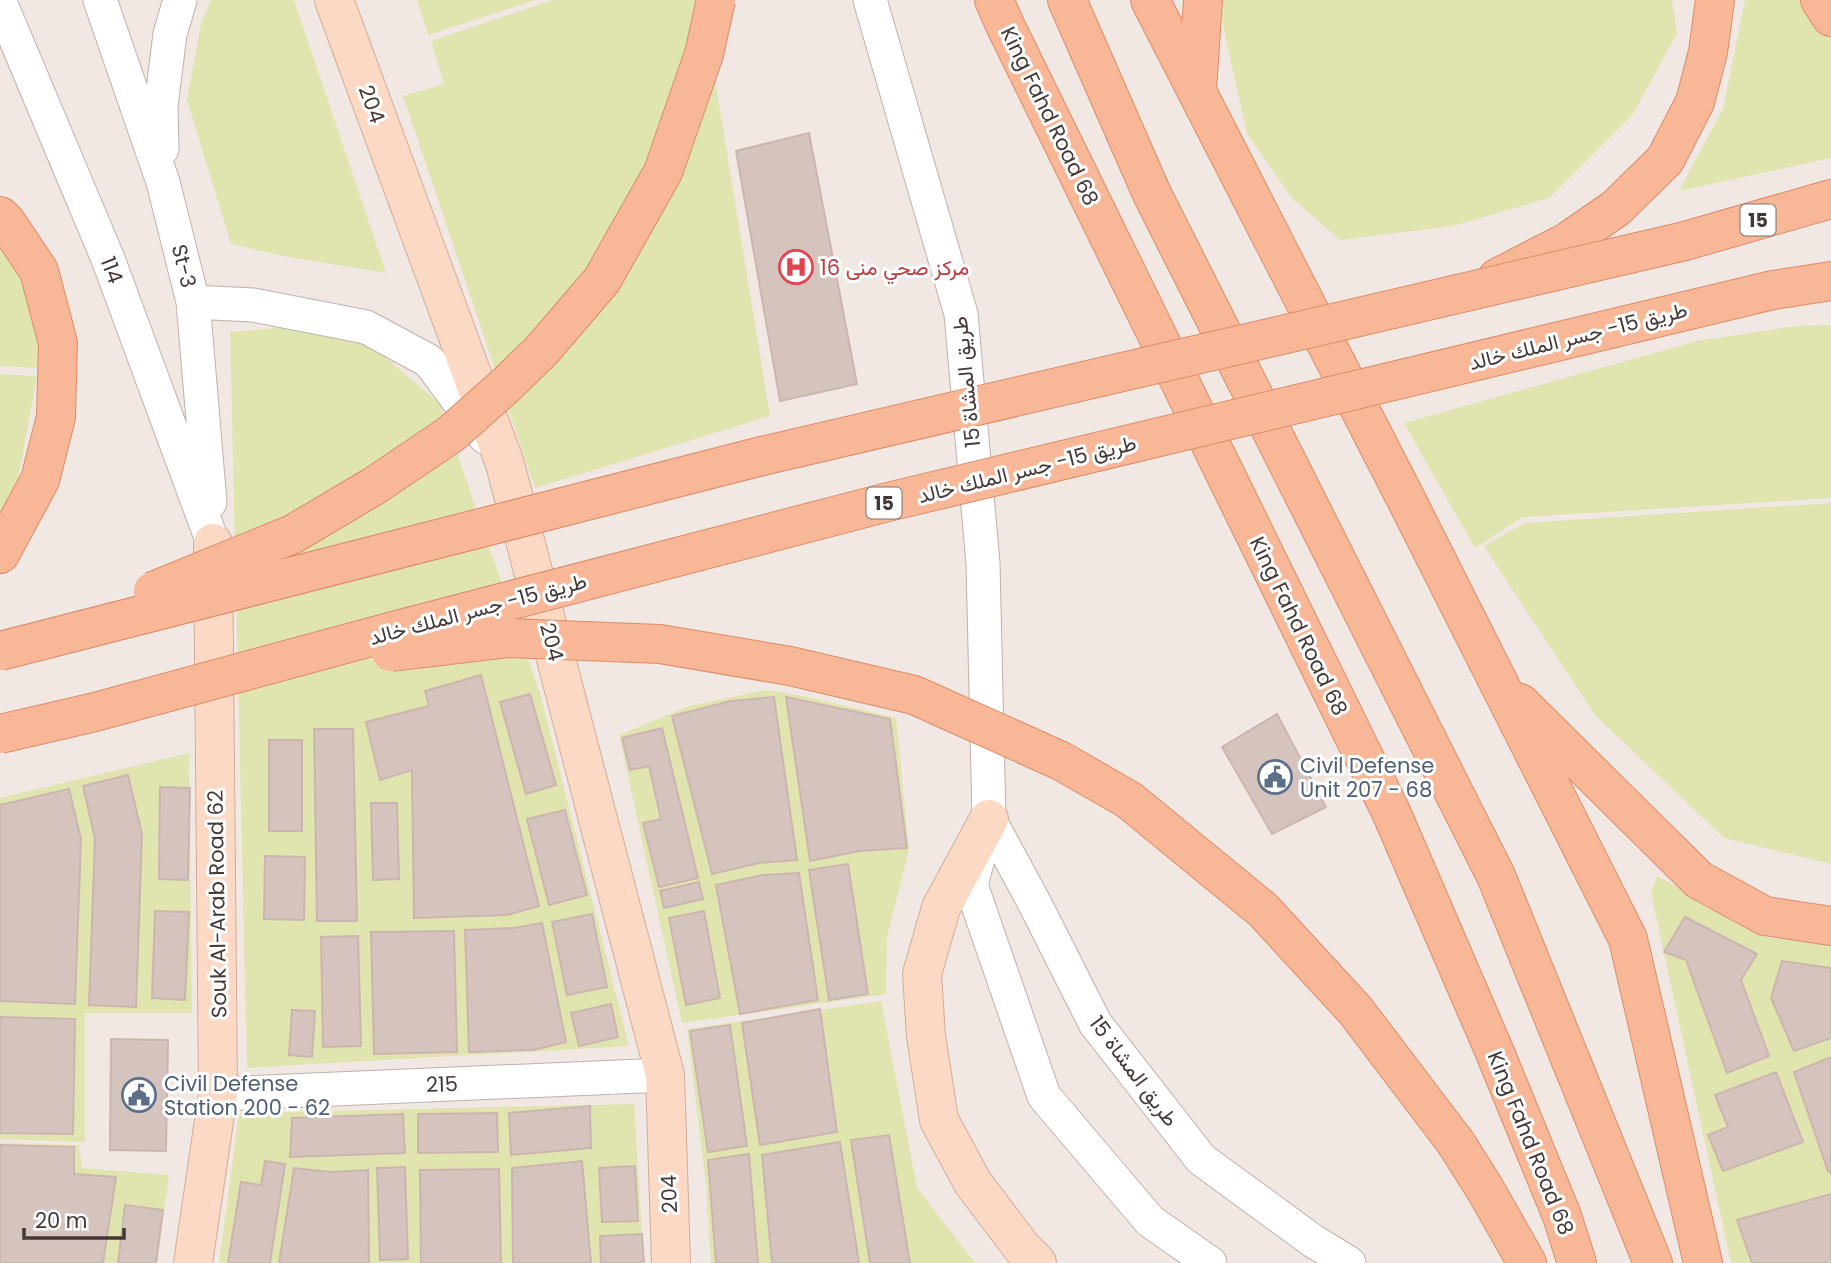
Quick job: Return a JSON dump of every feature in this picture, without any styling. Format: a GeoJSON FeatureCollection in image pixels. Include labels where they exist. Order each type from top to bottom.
{"type":"FeatureCollection","features":[{"type":"Feature","properties":{"kind":"main road","name":"204"},"geometry":{"type":"LineString","coordinates":[[334,0],[505,464],[665,1075],[671,1263]]}},
{"type":"Feature","properties":{"kind":"main road"},"geometry":{"type":"LineString","coordinates":[[10,649],[293,534],[374,486],[451,434],[505,386],[542,350],[602,280],[663,172],[704,54],[716,0]]}},
{"type":"Feature","properties":{"kind":"main road","name":"King Fahd Road 68"},"geometry":{"type":"LineString","coordinates":[[994,0],[1391,812],[1493,1048],[1562,1216],[1577,1263]]}},
{"type":"Feature","properties":{"kind":"main road"},"geometry":{"type":"LineString","coordinates":[[1067,0],[1152,194],[1496,876],[1653,1263]]}},
{"type":"Feature","properties":{"kind":"main road"},"geometry":{"type":"LineString","coordinates":[[1150,0],[1628,939],[1703,1263]]}},
{"type":"Feature","properties":{"kind":"main road"},"geometry":{"type":"LineString","coordinates":[[1197,92],[1203,0]]}},
{"type":"Feature","properties":{"kind":"main road"},"geometry":{"type":"LineString","coordinates":[[1472,291],[1567,242],[1616,208],[1665,160],[1695,102],[1708,52],[1715,0]]}},
{"type":"Feature","properties":{"kind":"main road"},"geometry":{"type":"LineString","coordinates":[[1820,0],[1831,17]]}},
{"type":"Feature","properties":{"kind":"main road","name":"15"},"geometry":{"type":"LineString","coordinates":[[10,649],[762,456],[1685,241],[1831,199]]}},
{"type":"Feature","properties":{"kind":"main road"},"geometry":{"type":"LineString","coordinates":[[0,215],[39,271],[58,343],[56,417],[40,480],[0,554]]}},
{"type":"Feature","properties":{"kind":"main road","name":"15"},"geometry":{"type":"LineString","coordinates":[[1773,290],[1831,281]]}},
{"type":"Feature","properties":{"kind":"main road"},"geometry":{"type":"LineString","coordinates":[[1773,290],[1831,290]]}},
{"type":"Feature","properties":{"kind":"main road","name":"طريق 15- جسر الملك خالد"},"geometry":{"type":"LineString","coordinates":[[0,734],[95,712],[888,502],[1773,290]]}},
{"type":"Feature","properties":{"kind":"main road","name":"Souk Al-Arab Road 62"},"geometry":{"type":"LineString","coordinates":[[193,1263],[218,1094],[213,543]]}},
{"type":"Feature","properties":{"kind":"main road"},"geometry":{"type":"LineString","coordinates":[[260,667],[508,638],[660,643],[790,666],[914,695],[1061,761],[1129,800],[1263,910],[1355,1010],[1456,1143],[1527,1263]]}},
{"type":"Feature","properties":{"kind":"main road"},"geometry":{"type":"LineString","coordinates":[[1497,680],[1699,880],[1765,916],[1831,926]]}},
{"type":"Feature","properties":{"kind":"main road"},"geometry":{"type":"LineString","coordinates":[[0,752],[95,712]]}},
{"type":"Feature","properties":{"kind":"main road"},"geometry":{"type":"LineString","coordinates":[[989,819],[941,908],[937,921],[922,974],[926,1036],[939,1120],[973,1184],[1037,1263]]}},
{"type":"Feature","properties":{"kind":"street","name":"St-3"},"geometry":{"type":"LineString","coordinates":[[100,0],[163,182],[193,302],[213,543]]}},
{"type":"Feature","properties":{"kind":"street"},"geometry":{"type":"LineString","coordinates":[[163,182],[161,106],[170,34],[180,0]]}},
{"type":"Feature","properties":{"kind":"street","name":"طريق المشاة 15"},"geometry":{"type":"LineString","coordinates":[[870,0],[961,314],[983,564],[989,819],[971,885],[1044,1096],[1150,1222],[1210,1263]]}},
{"type":"Feature","properties":{"kind":"street","name":"114"},"geometry":{"type":"LineString","coordinates":[[0,2],[108,259],[213,543]]}},
{"type":"Feature","properties":{"kind":"street"},"geometry":{"type":"LineString","coordinates":[[193,302],[253,305],[366,327],[429,361],[505,464]]}},
{"type":"Feature","properties":{"kind":"street","name":"طريق المشاة 15"},"geometry":{"type":"LineString","coordinates":[[989,819],[1095,1023],[1201,1159],[1313,1241],[1349,1263]]}},
{"type":"Feature","properties":{"kind":"street","name":"215"},"geometry":{"type":"LineString","coordinates":[[218,1094],[665,1075]]}},
{"type":"Feature","properties":{"kind":"green space"},"geometry":{"type":"Polygon","coordinates":[[[211,0],[294,0],[386,273],[288,257],[231,244],[187,100],[201,24],[211,0]]]}},
{"type":"Feature","properties":{"kind":"green space"},"geometry":{"type":"Polygon","coordinates":[[[417,0],[535,0],[428,35],[417,0]]]}},
{"type":"Feature","properties":{"kind":"green space"},"geometry":{"type":"Polygon","coordinates":[[[553,0],[702,0],[770,416],[535,488],[403,96],[444,84],[431,41],[553,0]]]}},
{"type":"Feature","properties":{"kind":"green space"},"geometry":{"type":"Polygon","coordinates":[[[1224,0],[1672,0],[1677,33],[1633,114],[1549,198],[1453,226],[1340,240],[1292,198],[1247,134],[1221,16],[1224,0]]]}},
{"type":"Feature","properties":{"kind":"green space"},"geometry":{"type":"Polygon","coordinates":[[[1745,0],[1799,0],[1808,14],[1831,35],[1831,158],[1679,191],[1723,109],[1745,0]]]}},
{"type":"Feature","properties":{"kind":"green space"},"geometry":{"type":"Polygon","coordinates":[[[0,238],[40,322],[37,368],[0,366],[0,238]]]}},
{"type":"Feature","properties":{"kind":"green space"},"geometry":{"type":"Polygon","coordinates":[[[1831,325],[1831,498],[1523,517],[1475,548],[1404,423],[1697,341],[1796,326],[1831,325]]]}},
{"type":"Feature","properties":{"kind":"green space"},"geometry":{"type":"Polygon","coordinates":[[[305,326],[374,348],[440,404],[541,697],[629,1046],[247,1068],[230,332],[305,326]]]}},
{"type":"Feature","properties":{"kind":"green space"},"geometry":{"type":"Polygon","coordinates":[[[0,374],[37,376],[15,495],[0,514],[0,374]]]}},
{"type":"Feature","properties":{"kind":"green space"},"geometry":{"type":"Polygon","coordinates":[[[1831,503],[1831,864],[1724,838],[1594,714],[1484,546],[1525,523],[1831,503]]]}},
{"type":"Feature","properties":{"kind":"green space"},"geometry":{"type":"Polygon","coordinates":[[[766,690],[896,718],[909,850],[887,937],[886,994],[682,1023],[619,735],[689,706],[766,690]]]}},
{"type":"Feature","properties":{"kind":"green space"},"geometry":{"type":"Polygon","coordinates":[[[189,753],[192,1013],[85,1013],[85,1142],[0,1139],[0,798],[189,753]]]}},
{"type":"Feature","properties":{"kind":"green space"},"geometry":{"type":"Polygon","coordinates":[[[1657,876],[1768,938],[1831,943],[1831,1263],[1731,1263],[1651,893],[1657,876]]]}},
{"type":"Feature","properties":{"kind":"green space"},"geometry":{"type":"Polygon","coordinates":[[[881,1001],[917,1188],[975,1263],[711,1263],[706,1185],[687,1029],[881,1001]]]}},
{"type":"Feature","properties":{"kind":"green space"},"geometry":{"type":"Polygon","coordinates":[[[634,1104],[644,1263],[219,1263],[239,1113],[634,1104]]]}},
{"type":"Feature","properties":{"kind":"green space"},"geometry":{"type":"Polygon","coordinates":[[[0,1143],[79,1145],[82,1168],[169,1175],[157,1263],[0,1263],[0,1143]]]}},
{"type":"Feature","properties":{"kind":"building","name":"مركز صحي منى 16"},"geometry":{"type":"Polygon","coordinates":[[[809,133],[857,384],[780,401],[736,151],[809,133]]]}},
{"type":"Feature","properties":{"kind":"building"},"geometry":{"type":"Polygon","coordinates":[[[481,675],[539,906],[507,915],[414,918],[412,770],[380,780],[366,722],[429,706],[425,691],[481,675]]]}},
{"type":"Feature","properties":{"kind":"building"},"geometry":{"type":"Polygon","coordinates":[[[530,694],[556,785],[526,794],[500,702],[530,694]]]}},
{"type":"Feature","properties":{"kind":"building"},"geometry":{"type":"Polygon","coordinates":[[[774,697],[797,860],[759,863],[712,874],[672,716],[731,701],[774,697]]]}},
{"type":"Feature","properties":{"kind":"building"},"geometry":{"type":"Polygon","coordinates":[[[786,697],[890,719],[907,848],[859,851],[810,861],[786,697]]]}},
{"type":"Feature","properties":{"kind":"building","name":"Civil Defense Unit 207 - 68"},"geometry":{"type":"Polygon","coordinates":[[[1277,714],[1326,807],[1272,834],[1222,747],[1277,714]]]}},
{"type":"Feature","properties":{"kind":"building"},"geometry":{"type":"Polygon","coordinates":[[[662,728],[698,878],[659,887],[643,823],[661,819],[649,766],[630,770],[622,738],[662,728]]]}},
{"type":"Feature","properties":{"kind":"building"},"geometry":{"type":"Polygon","coordinates":[[[314,729],[353,729],[357,921],[317,921],[314,729]]]}},
{"type":"Feature","properties":{"kind":"building"},"geometry":{"type":"Polygon","coordinates":[[[269,740],[302,740],[302,831],[269,831],[269,740]]]}},
{"type":"Feature","properties":{"kind":"building"},"geometry":{"type":"Polygon","coordinates":[[[128,775],[142,834],[136,1007],[89,1005],[95,839],[83,786],[128,775]]]}},
{"type":"Feature","properties":{"kind":"building"},"geometry":{"type":"Polygon","coordinates":[[[160,787],[190,788],[188,880],[159,879],[160,787]]]}},
{"type":"Feature","properties":{"kind":"building"},"geometry":{"type":"Polygon","coordinates":[[[69,789],[81,839],[75,1004],[0,1001],[0,805],[69,789]]]}},
{"type":"Feature","properties":{"kind":"building"},"geometry":{"type":"Polygon","coordinates":[[[371,803],[397,803],[399,879],[373,880],[371,803]]]}},
{"type":"Feature","properties":{"kind":"building"},"geometry":{"type":"Polygon","coordinates":[[[565,810],[587,895],[549,905],[527,819],[565,810]]]}},
{"type":"Feature","properties":{"kind":"building"},"geometry":{"type":"Polygon","coordinates":[[[265,856],[305,857],[304,920],[264,919],[265,856]]]}},
{"type":"Feature","properties":{"kind":"building"},"geometry":{"type":"Polygon","coordinates":[[[848,864],[868,994],[829,1000],[809,870],[848,864]]]}},
{"type":"Feature","properties":{"kind":"building"},"geometry":{"type":"Polygon","coordinates":[[[799,873],[818,1000],[740,1014],[716,885],[763,875],[799,873]]]}},
{"type":"Feature","properties":{"kind":"building"},"geometry":{"type":"Polygon","coordinates":[[[699,882],[703,899],[664,908],[660,891],[699,882]]]}},
{"type":"Feature","properties":{"kind":"building"},"geometry":{"type":"Polygon","coordinates":[[[155,911],[189,912],[185,1000],[152,998],[155,911]]]}},
{"type":"Feature","properties":{"kind":"building"},"geometry":{"type":"Polygon","coordinates":[[[704,911],[720,998],[686,1005],[669,918],[704,911]]]}},
{"type":"Feature","properties":{"kind":"building"},"geometry":{"type":"Polygon","coordinates":[[[592,914],[607,987],[567,995],[552,922],[592,914]]]}},
{"type":"Feature","properties":{"kind":"building"},"geometry":{"type":"Polygon","coordinates":[[[1685,917],[1757,954],[1741,980],[1769,1056],[1727,1073],[1686,960],[1664,952],[1685,917]]]}},
{"type":"Feature","properties":{"kind":"building"},"geometry":{"type":"Polygon","coordinates":[[[542,923],[566,1042],[533,1050],[469,1052],[465,930],[513,928],[542,923]]]}},
{"type":"Feature","properties":{"kind":"building"},"geometry":{"type":"Polygon","coordinates":[[[454,931],[457,1052],[374,1054],[371,932],[454,931]]]}},
{"type":"Feature","properties":{"kind":"building"},"geometry":{"type":"Polygon","coordinates":[[[358,936],[361,1046],[323,1047],[321,937],[358,936]]]}},
{"type":"Feature","properties":{"kind":"building"},"geometry":{"type":"Polygon","coordinates":[[[1782,961],[1831,968],[1831,1038],[1794,1051],[1771,998],[1782,961]]]}},
{"type":"Feature","properties":{"kind":"building"},"geometry":{"type":"Polygon","coordinates":[[[611,1004],[618,1037],[579,1046],[571,1013],[611,1004]]]}},
{"type":"Feature","properties":{"kind":"building"},"geometry":{"type":"Polygon","coordinates":[[[820,1009],[837,1132],[760,1145],[742,1023],[820,1009]]]}},
{"type":"Feature","properties":{"kind":"building"},"geometry":{"type":"Polygon","coordinates":[[[292,1010],[315,1011],[312,1057],[289,1055],[292,1010]]]}},
{"type":"Feature","properties":{"kind":"building"},"geometry":{"type":"Polygon","coordinates":[[[0,1017],[75,1019],[73,1134],[0,1133],[0,1017]]]}},
{"type":"Feature","properties":{"kind":"building"},"geometry":{"type":"Polygon","coordinates":[[[730,1025],[747,1146],[708,1152],[690,1031],[730,1025]]]}},
{"type":"Feature","properties":{"kind":"building","name":"Civil Defense Station 200 - 62"},"geometry":{"type":"Polygon","coordinates":[[[111,1039],[168,1040],[166,1151],[110,1150],[111,1039]]]}},
{"type":"Feature","properties":{"kind":"building"},"geometry":{"type":"Polygon","coordinates":[[[1831,1057],[1831,1173],[1828,1171],[1794,1072],[1831,1057]]]}},
{"type":"Feature","properties":{"kind":"building"},"geometry":{"type":"Polygon","coordinates":[[[1776,1072],[1803,1142],[1723,1171],[1708,1135],[1728,1127],[1715,1095],[1776,1072]]]}},
{"type":"Feature","properties":{"kind":"building"},"geometry":{"type":"Polygon","coordinates":[[[590,1106],[591,1148],[511,1155],[509,1113],[590,1106]]]}},
{"type":"Feature","properties":{"kind":"building"},"geometry":{"type":"Polygon","coordinates":[[[497,1113],[498,1152],[418,1153],[418,1114],[497,1113]]]}},
{"type":"Feature","properties":{"kind":"building"},"geometry":{"type":"Polygon","coordinates":[[[403,1114],[405,1153],[290,1157],[292,1118],[403,1114]]]}},
{"type":"Feature","properties":{"kind":"building"},"geometry":{"type":"Polygon","coordinates":[[[889,1135],[910,1263],[870,1263],[851,1140],[889,1135]]]}},
{"type":"Feature","properties":{"kind":"building"},"geometry":{"type":"Polygon","coordinates":[[[840,1142],[859,1263],[772,1263],[762,1155],[840,1142]]]}},
{"type":"Feature","properties":{"kind":"building"},"geometry":{"type":"Polygon","coordinates":[[[0,1145],[74,1147],[74,1174],[116,1177],[103,1263],[0,1263],[0,1145]]]}},
{"type":"Feature","properties":{"kind":"building"},"geometry":{"type":"Polygon","coordinates":[[[749,1154],[758,1263],[716,1263],[708,1160],[749,1154]]]}},
{"type":"Feature","properties":{"kind":"building"},"geometry":{"type":"Polygon","coordinates":[[[265,1161],[285,1164],[270,1263],[228,1263],[241,1182],[261,1185],[265,1161]]]}},
{"type":"Feature","properties":{"kind":"building"},"geometry":{"type":"Polygon","coordinates":[[[582,1161],[591,1263],[513,1263],[512,1168],[582,1161]]]}},
{"type":"Feature","properties":{"kind":"building"},"geometry":{"type":"Polygon","coordinates":[[[635,1166],[638,1221],[602,1222],[599,1168],[635,1166]]]}},
{"type":"Feature","properties":{"kind":"building"},"geometry":{"type":"Polygon","coordinates":[[[405,1167],[408,1259],[380,1260],[377,1168],[405,1167]]]}},
{"type":"Feature","properties":{"kind":"building"},"geometry":{"type":"Polygon","coordinates":[[[294,1168],[331,1172],[368,1170],[369,1263],[279,1263],[294,1168]]]}},
{"type":"Feature","properties":{"kind":"building"},"geometry":{"type":"Polygon","coordinates":[[[499,1169],[501,1263],[421,1263],[420,1170],[499,1169]]]}},
{"type":"Feature","properties":{"kind":"building"},"geometry":{"type":"Polygon","coordinates":[[[1831,1194],[1831,1263],[1752,1263],[1737,1220],[1831,1194]]]}},
{"type":"Feature","properties":{"kind":"building"},"geometry":{"type":"Polygon","coordinates":[[[125,1205],[163,1210],[156,1263],[118,1263],[125,1205]]]}},
{"type":"Feature","properties":{"kind":"building"},"geometry":{"type":"Polygon","coordinates":[[[642,1234],[644,1263],[601,1263],[600,1236],[642,1234]]]}},
{"type":"Feature","properties":{"kind":"place","name":"مركز صحي منى 16"},"geometry":{"type":"Point","coordinates":[796,267]}},
{"type":"Feature","properties":{"kind":"place","name":"Civil Defense Unit 207 - 68"},"geometry":{"type":"Point","coordinates":[1275,777]}},
{"type":"Feature","properties":{"kind":"place","name":"Civil Defense Station 200 - 62"},"geometry":{"type":"Point","coordinates":[139,1095]}}]}
